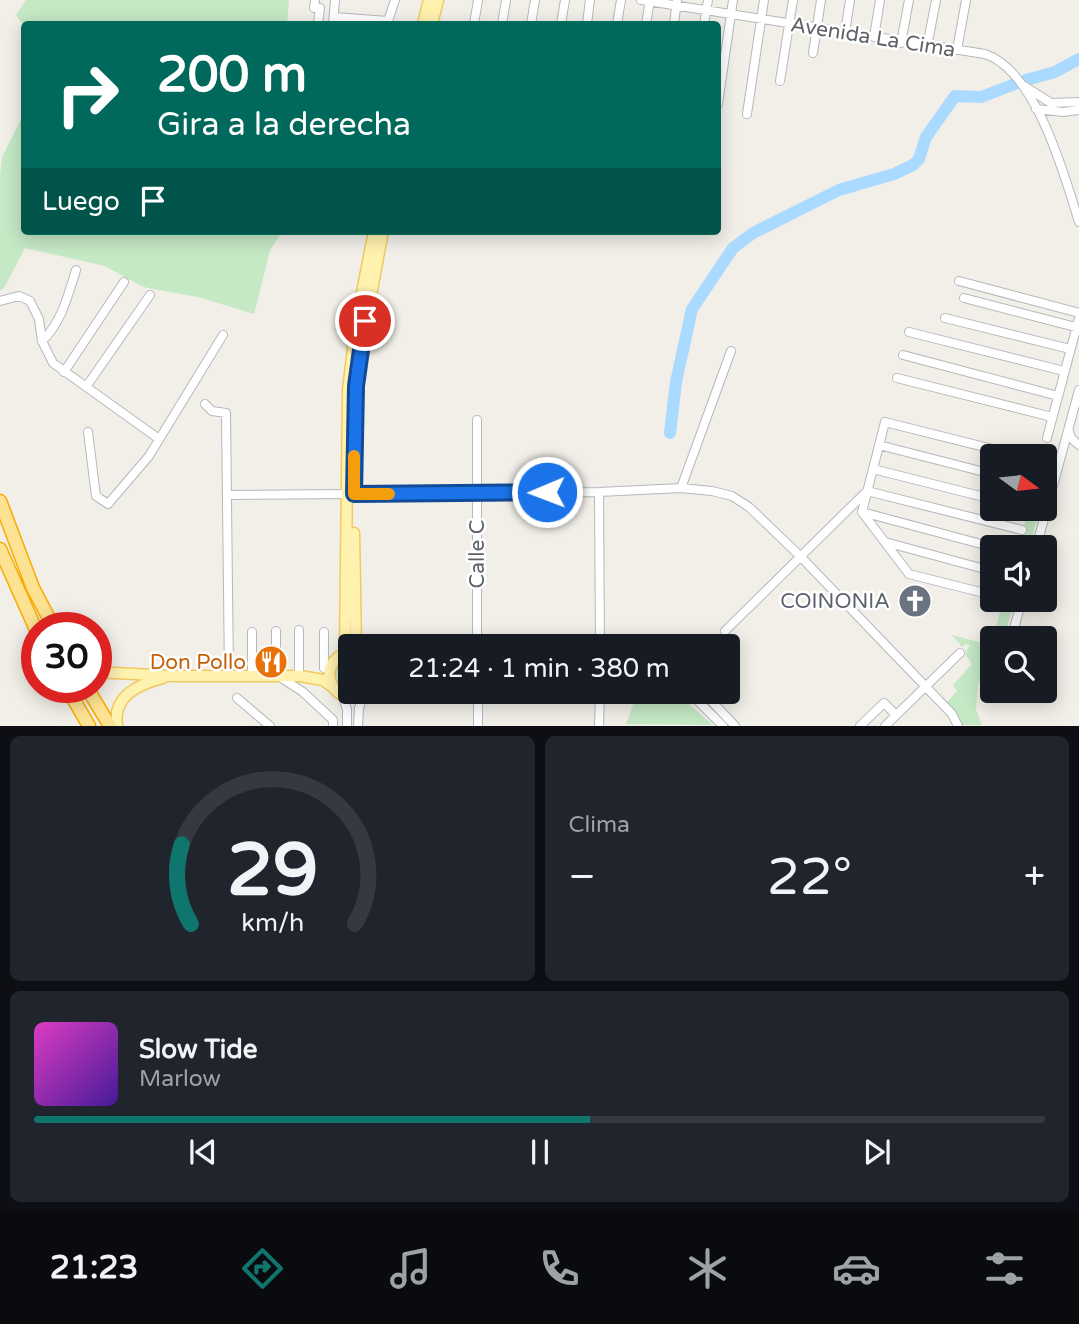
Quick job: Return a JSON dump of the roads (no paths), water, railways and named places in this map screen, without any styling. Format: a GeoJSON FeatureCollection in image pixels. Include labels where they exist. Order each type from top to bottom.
{"type":"FeatureCollection","features":[{"type":"Feature","properties":{"kind":"highway"},"geometry":{"type":"LineString","coordinates":[[0,501],[33,588],[46,612]]}},
{"type":"Feature","properties":{"kind":"highway"},"geometry":{"type":"LineString","coordinates":[[0,549],[28,612]]}},
{"type":"Feature","properties":{"kind":"highway"},"geometry":{"type":"LineString","coordinates":[[76,703],[89,726]]}},
{"type":"Feature","properties":{"kind":"highway"},"geometry":{"type":"LineString","coordinates":[[96,703],[110,726]]}},
{"type":"Feature","properties":{"kind":"main road"},"geometry":{"type":"LineString","coordinates":[[424,21],[429,0]]}},
{"type":"Feature","properties":{"kind":"main road"},"geometry":{"type":"LineString","coordinates":[[433,21],[438,0]]}},
{"type":"Feature","properties":{"kind":"main road"},"geometry":{"type":"LineString","coordinates":[[356,634],[348,390],[373,235]]}},
{"type":"Feature","properties":{"kind":"main road"},"geometry":{"type":"LineString","coordinates":[[344,634],[358,375],[365,321],[382,235]]}},
{"type":"Feature","properties":{"kind":"main road"},"geometry":{"type":"LineString","coordinates":[[297,676],[324,668],[338,658]]}},
{"type":"Feature","properties":{"kind":"main road"},"geometry":{"type":"LineString","coordinates":[[338,662],[329,674],[338,692]]}},
{"type":"Feature","properties":{"kind":"main road"},"geometry":{"type":"LineString","coordinates":[[112,673],[173,676],[297,676],[323,680],[338,692]]}},
{"type":"Feature","properties":{"kind":"main road"},"geometry":{"type":"LineString","coordinates":[[117,726],[118,706],[131,691],[148,682],[173,676]]}},
{"type":"Feature","properties":{"kind":"street"},"geometry":{"type":"LineString","coordinates":[[315,0],[314,8],[320,8],[318,21]]}},
{"type":"Feature","properties":{"kind":"street"},"geometry":{"type":"LineString","coordinates":[[333,21],[335,0]]}},
{"type":"Feature","properties":{"kind":"street"},"geometry":{"type":"LineString","coordinates":[[389,21],[395,0]]}},
{"type":"Feature","properties":{"kind":"street"},"geometry":{"type":"LineString","coordinates":[[474,21],[478,0]]}},
{"type":"Feature","properties":{"kind":"street"},"geometry":{"type":"LineString","coordinates":[[502,21],[506,0]]}},
{"type":"Feature","properties":{"kind":"street"},"geometry":{"type":"LineString","coordinates":[[532,21],[535,0]]}},
{"type":"Feature","properties":{"kind":"street"},"geometry":{"type":"LineString","coordinates":[[562,21],[565,0]]}},
{"type":"Feature","properties":{"kind":"street"},"geometry":{"type":"LineString","coordinates":[[587,21],[590,0]]}},
{"type":"Feature","properties":{"kind":"street"},"geometry":{"type":"LineString","coordinates":[[618,21],[621,0]]}},
{"type":"Feature","properties":{"kind":"street"},"geometry":{"type":"LineString","coordinates":[[646,21],[647,0]]}},
{"type":"Feature","properties":{"kind":"street","name":"Avenida La Cima"},"geometry":{"type":"LineString","coordinates":[[647,0],[996,58],[1006,65],[1021,84],[1043,120],[1079,222]]}},
{"type":"Feature","properties":{"kind":"street"},"geometry":{"type":"LineString","coordinates":[[704,21],[708,0]]}},
{"type":"Feature","properties":{"kind":"street"},"geometry":{"type":"LineString","coordinates":[[721,82],[733,0]]}},
{"type":"Feature","properties":{"kind":"street"},"geometry":{"type":"LineString","coordinates":[[747,114],[764,0]]}},
{"type":"Feature","properties":{"kind":"street"},"geometry":{"type":"LineString","coordinates":[[780,81],[793,0]]}},
{"type":"Feature","properties":{"kind":"street"},"geometry":{"type":"LineString","coordinates":[[813,53],[821,0]]}},
{"type":"Feature","properties":{"kind":"street"},"geometry":{"type":"LineString","coordinates":[[845,33],[850,0]]}},
{"type":"Feature","properties":{"kind":"street"},"geometry":{"type":"LineString","coordinates":[[874,37],[880,0]]}},
{"type":"Feature","properties":{"kind":"street"},"geometry":{"type":"LineString","coordinates":[[901,43],[909,0]]}},
{"type":"Feature","properties":{"kind":"street"},"geometry":{"type":"LineString","coordinates":[[927,47],[936,0]]}},
{"type":"Feature","properties":{"kind":"street"},"geometry":{"type":"LineString","coordinates":[[957,50],[966,0]]}},
{"type":"Feature","properties":{"kind":"street"},"geometry":{"type":"LineString","coordinates":[[674,21],[677,3]]}},
{"type":"Feature","properties":{"kind":"street"},"geometry":{"type":"LineString","coordinates":[[1021,84],[1051,103],[1079,102]]}},
{"type":"Feature","properties":{"kind":"street"},"geometry":{"type":"LineString","coordinates":[[1036,109],[1063,113],[1079,110]]}},
{"type":"Feature","properties":{"kind":"street"},"geometry":{"type":"LineString","coordinates":[[43,341],[52,332],[64,309],[76,270]]}},
{"type":"Feature","properties":{"kind":"street"},"geometry":{"type":"LineString","coordinates":[[960,281],[1078,321]]}},
{"type":"Feature","properties":{"kind":"street"},"geometry":{"type":"LineString","coordinates":[[64,372],[124,282]]}},
{"type":"Feature","properties":{"kind":"street"},"geometry":{"type":"LineString","coordinates":[[86,387],[150,295]]}},
{"type":"Feature","properties":{"kind":"street"},"geometry":{"type":"LineString","coordinates":[[0,301],[12,296],[30,301],[39,319],[43,341],[53,363],[159,439]]}},
{"type":"Feature","properties":{"kind":"street"},"geometry":{"type":"LineString","coordinates":[[964,298],[1078,321]]}},
{"type":"Feature","properties":{"kind":"street"},"geometry":{"type":"LineString","coordinates":[[945,318],[1070,349]]}},
{"type":"Feature","properties":{"kind":"street"},"geometry":{"type":"LineString","coordinates":[[1047,438],[1078,321]]}},
{"type":"Feature","properties":{"kind":"street"},"geometry":{"type":"LineString","coordinates":[[909,332],[1064,372]]}},
{"type":"Feature","properties":{"kind":"street"},"geometry":{"type":"LineString","coordinates":[[88,432],[96,496],[106,504],[137,471],[223,335]]}},
{"type":"Feature","properties":{"kind":"street"},"geometry":{"type":"LineString","coordinates":[[681,488],[731,351]]}},
{"type":"Feature","properties":{"kind":"street"},"geometry":{"type":"LineString","coordinates":[[903,355],[1058,396]]}},
{"type":"Feature","properties":{"kind":"street"},"geometry":{"type":"LineString","coordinates":[[897,378],[1052,417]]}},
{"type":"Feature","properties":{"kind":"street"},"geometry":{"type":"LineString","coordinates":[[1040,535],[1079,390]]}},
{"type":"Feature","properties":{"kind":"street"},"geometry":{"type":"LineString","coordinates":[[205,404],[212,411],[226,413],[229,676]]}},
{"type":"Feature","properties":{"kind":"street","name":"Calle C"},"geometry":{"type":"LineString","coordinates":[[477,419],[477,634]]}},
{"type":"Feature","properties":{"kind":"street"},"geometry":{"type":"LineString","coordinates":[[862,512],[885,422],[980,446]]}},
{"type":"Feature","properties":{"kind":"street"},"geometry":{"type":"LineString","coordinates":[[1068,430],[1071,438],[1079,445]]}},
{"type":"Feature","properties":{"kind":"street"},"geometry":{"type":"LineString","coordinates":[[879,445],[980,471]]}},
{"type":"Feature","properties":{"kind":"street"},"geometry":{"type":"LineString","coordinates":[[873,468],[980,496]]}},
{"type":"Feature","properties":{"kind":"street"},"geometry":{"type":"LineString","coordinates":[[228,495],[599,492],[681,488],[732,496],[749,507],[800,556],[952,714],[957,726]]}},
{"type":"Feature","properties":{"kind":"street"},"geometry":{"type":"LineString","coordinates":[[867,491],[1022,530]]}},
{"type":"Feature","properties":{"kind":"street"},"geometry":{"type":"LineString","coordinates":[[725,631],[867,491]]}},
{"type":"Feature","properties":{"kind":"street"},"geometry":{"type":"LineString","coordinates":[[599,492],[600,634]]}},
{"type":"Feature","properties":{"kind":"street"},"geometry":{"type":"LineString","coordinates":[[862,512],[909,574],[980,592]]}},
{"type":"Feature","properties":{"kind":"street"},"geometry":{"type":"LineString","coordinates":[[862,512],[980,544]]}},
{"type":"Feature","properties":{"kind":"street"},"geometry":{"type":"LineString","coordinates":[[885,542],[980,568]]}},
{"type":"Feature","properties":{"kind":"street"},"geometry":{"type":"LineString","coordinates":[[299,630],[297,676],[303,692]]}},
{"type":"Feature","properties":{"kind":"street"},"geometry":{"type":"LineString","coordinates":[[276,631],[277,675],[303,692],[333,720],[333,726]]}},
{"type":"Feature","properties":{"kind":"street"},"geometry":{"type":"LineString","coordinates":[[252,676],[253,632]]}},
{"type":"Feature","properties":{"kind":"street"},"geometry":{"type":"LineString","coordinates":[[324,632],[324,668]]}},
{"type":"Feature","properties":{"kind":"street"},"geometry":{"type":"LineString","coordinates":[[885,726],[960,653]]}},
{"type":"Feature","properties":{"kind":"street"},"geometry":{"type":"LineString","coordinates":[[237,698],[270,726]]}},
{"type":"Feature","properties":{"kind":"street"},"geometry":{"type":"LineString","coordinates":[[860,726],[884,703],[895,715]]}},
{"type":"Feature","properties":{"kind":"street"},"geometry":{"type":"LineString","coordinates":[[344,704],[347,726]]}},
{"type":"Feature","properties":{"kind":"street"},"geometry":{"type":"LineString","coordinates":[[358,726],[360,704]]}},
{"type":"Feature","properties":{"kind":"street"},"geometry":{"type":"LineString","coordinates":[[478,704],[478,726]]}},
{"type":"Feature","properties":{"kind":"street"},"geometry":{"type":"LineString","coordinates":[[599,726],[600,704]]}},
{"type":"Feature","properties":{"kind":"street"},"geometry":{"type":"LineString","coordinates":[[701,704],[723,726]]}},
{"type":"Feature","properties":{"kind":"street"},"geometry":{"type":"LineString","coordinates":[[714,704],[735,726]]}},
{"type":"Feature","properties":{"kind":"waterway"},"geometry":{"type":"LineString","coordinates":[[1026,80],[1055,72],[1079,59]]}},
{"type":"Feature","properties":{"kind":"waterway"},"geometry":{"type":"LineString","coordinates":[[670,433],[676,382],[692,309],[733,248],[753,233],[839,190],[894,174],[913,165],[919,159],[926,137],[955,96],[981,97],[1015,84]]}},
{"type":"Feature","properties":{"kind":"place","name":"COINONIA"},"geometry":{"type":"Point","coordinates":[915,601]}},
{"type":"Feature","properties":{"kind":"place","name":"Don Pollo"},"geometry":{"type":"Point","coordinates":[271,662]}}]}
